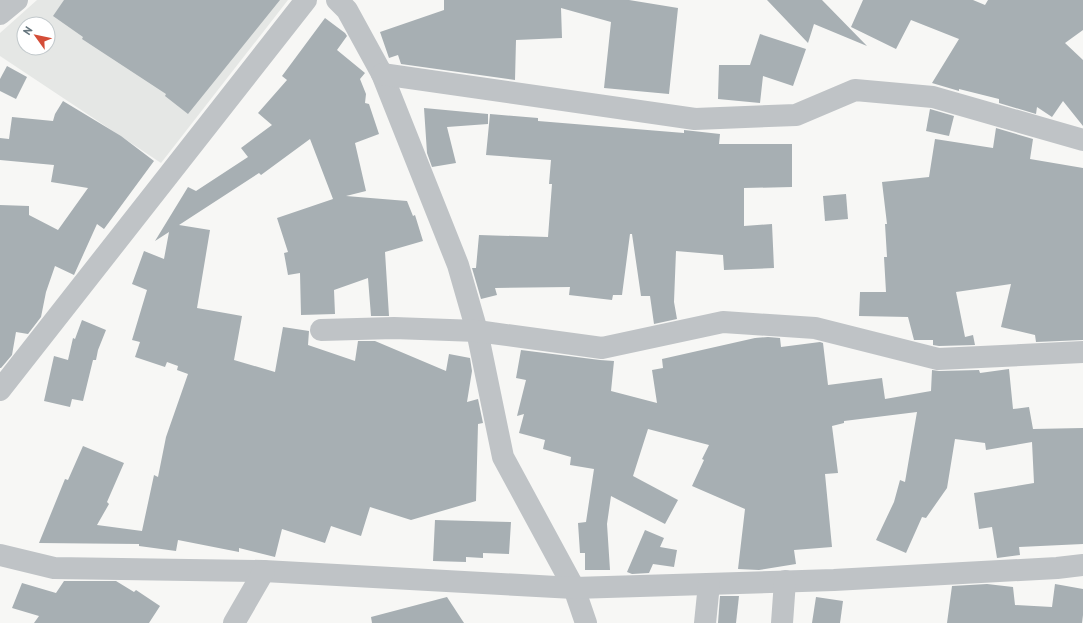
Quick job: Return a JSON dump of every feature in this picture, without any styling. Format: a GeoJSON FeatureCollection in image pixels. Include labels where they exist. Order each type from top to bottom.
{"type":"FeatureCollection","features":[{"type":"Feature","properties":{"kind":"street"},"geometry":{"type":"LineString","coordinates":[[0,14],[17,0]]}},
{"type":"Feature","properties":{"kind":"street"},"geometry":{"type":"LineString","coordinates":[[0,390],[306,0]]}},
{"type":"Feature","properties":{"kind":"street"},"geometry":{"type":"LineString","coordinates":[[338,0],[347,10],[382,74],[458,265],[477,331],[503,457],[574,588],[586,623]]}},
{"type":"Feature","properties":{"kind":"street"},"geometry":{"type":"LineString","coordinates":[[382,74],[695,119],[796,115],[855,90],[933,97],[1083,140]]}},
{"type":"Feature","properties":{"kind":"street"},"geometry":{"type":"LineString","coordinates":[[321,330],[394,328],[477,331],[602,348],[723,322],[814,328],[938,359],[1083,352]]}},
{"type":"Feature","properties":{"kind":"street"},"geometry":{"type":"LineString","coordinates":[[0,555],[54,568],[264,570],[574,588],[842,580],[1057,568],[1083,565]]}},
{"type":"Feature","properties":{"kind":"street"},"geometry":{"type":"LineString","coordinates":[[234,623],[264,570]]}},
{"type":"Feature","properties":{"kind":"street"},"geometry":{"type":"LineString","coordinates":[[782,623],[786,582]]}},
{"type":"Feature","properties":{"kind":"street"},"geometry":{"type":"LineString","coordinates":[[705,623],[709,584]]}},
{"type":"Feature","properties":{"kind":"shaded area"},"geometry":{"type":"Polygon","coordinates":[[[37,0],[288,0],[161,163],[0,56],[0,33],[16,19],[16,56],[56,56],[56,16],[19,16],[37,0]]]}},
{"type":"Feature","properties":{"kind":"building"},"geometry":{"type":"Polygon","coordinates":[[[64,0],[280,0],[188,114],[165,96],[166,94],[82,39],[83,37],[56,18],[56,16],[53,16],[64,0]]]}},
{"type":"Feature","properties":{"kind":"building"},"geometry":{"type":"Polygon","coordinates":[[[444,0],[629,0],[678,8],[669,94],[604,88],[611,22],[561,8],[562,38],[516,40],[515,80],[401,64],[398,55],[389,58],[380,32],[444,10],[444,0]]]}},
{"type":"Feature","properties":{"kind":"building"},"geometry":{"type":"Polygon","coordinates":[[[767,0],[822,0],[867,46],[814,24],[808,43],[767,0]]]}},
{"type":"Feature","properties":{"kind":"building"},"geometry":{"type":"Polygon","coordinates":[[[863,0],[973,0],[985,5],[988,0],[1083,0],[1083,30],[1065,43],[1083,60],[1083,126],[1063,101],[1052,117],[1037,107],[1036,114],[999,103],[999,99],[959,89],[959,91],[932,83],[959,39],[911,20],[896,49],[851,27],[863,0]]]}},
{"type":"Feature","properties":{"kind":"building"},"geometry":{"type":"Polygon","coordinates":[[[325,18],[347,36],[337,50],[365,73],[360,79],[366,94],[365,103],[369,104],[379,134],[355,143],[366,191],[346,196],[407,201],[413,216],[415,215],[423,241],[385,252],[389,316],[371,316],[368,278],[334,290],[335,314],[301,315],[300,273],[288,275],[284,253],[288,252],[277,218],[333,199],[310,139],[261,175],[259,173],[179,225],[210,230],[197,308],[242,316],[234,360],[275,372],[283,327],[309,331],[308,345],[355,361],[358,341],[375,341],[446,371],[449,354],[470,358],[472,371],[467,402],[478,399],[483,423],[478,424],[476,501],[411,520],[370,507],[361,536],[331,526],[325,543],[282,529],[275,557],[239,548],[239,552],[178,540],[176,551],[139,546],[139,544],[39,543],[65,479],[68,480],[83,446],[124,463],[107,502],[109,504],[97,525],[142,531],[154,475],[158,477],[166,437],[188,374],[177,370],[178,366],[167,362],[165,367],[135,357],[140,342],[132,340],[147,290],[132,284],[144,251],[164,259],[169,232],[155,241],[188,187],[196,191],[248,157],[241,148],[272,125],[258,113],[287,80],[282,76],[325,18]]]}},
{"type":"Feature","properties":{"kind":"building"},"geometry":{"type":"Polygon","coordinates":[[[760,34],[806,49],[793,86],[763,76],[760,103],[718,99],[719,65],[750,65],[760,34]]]}},
{"type":"Feature","properties":{"kind":"building"},"geometry":{"type":"Polygon","coordinates":[[[7,66],[27,77],[16,99],[0,91],[0,79],[7,66]]]}},
{"type":"Feature","properties":{"kind":"building"},"geometry":{"type":"Polygon","coordinates":[[[63,101],[121,136],[154,161],[104,229],[97,224],[74,275],[55,266],[46,292],[41,317],[28,334],[16,332],[12,355],[0,368],[0,205],[29,206],[29,215],[58,230],[88,188],[51,182],[54,165],[0,160],[0,138],[9,139],[12,117],[53,121],[55,114],[63,101]]]}},
{"type":"Feature","properties":{"kind":"building"},"geometry":{"type":"Polygon","coordinates":[[[424,108],[488,114],[488,124],[447,127],[456,163],[432,167],[427,153],[424,108]]]}},
{"type":"Feature","properties":{"kind":"building"},"geometry":{"type":"Polygon","coordinates":[[[930,109],[954,116],[949,136],[926,131],[930,109]]]}},
{"type":"Feature","properties":{"kind":"building"},"geometry":{"type":"Polygon","coordinates":[[[490,114],[538,118],[538,121],[684,133],[684,130],[720,134],[719,144],[792,144],[792,187],[744,188],[744,226],[772,224],[774,268],[724,270],[723,255],[676,251],[674,302],[677,319],[654,324],[650,296],[641,296],[632,234],[630,234],[622,295],[613,295],[612,300],[569,295],[570,287],[495,288],[497,295],[481,299],[472,268],[476,268],[479,235],[548,237],[552,184],[549,184],[551,160],[486,155],[490,114]]]}},
{"type":"Feature","properties":{"kind":"building"},"geometry":{"type":"Polygon","coordinates":[[[996,128],[1033,139],[1030,159],[1083,168],[1083,340],[1036,342],[1035,335],[1001,327],[1011,284],[956,292],[965,337],[973,335],[975,345],[939,346],[933,345],[933,340],[914,340],[908,317],[859,316],[860,292],[886,292],[884,257],[887,257],[885,224],[887,224],[882,182],[929,177],[935,139],[993,148],[996,128]]]}},
{"type":"Feature","properties":{"kind":"building"},"geometry":{"type":"Polygon","coordinates":[[[846,194],[848,219],[825,221],[823,196],[846,194]]]}},
{"type":"Feature","properties":{"kind":"building"},"geometry":{"type":"Polygon","coordinates":[[[82,320],[106,330],[98,350],[96,360],[93,360],[83,401],[72,399],[70,407],[44,401],[54,356],[68,360],[73,338],[75,339],[82,320]]]}},
{"type":"Feature","properties":{"kind":"building"},"geometry":{"type":"Polygon","coordinates":[[[755,338],[780,338],[781,347],[820,342],[823,343],[828,385],[882,378],[885,399],[931,391],[932,370],[979,370],[980,373],[1009,369],[1013,409],[1029,407],[1033,429],[1083,428],[1083,544],[1019,547],[1020,555],[997,558],[992,527],[979,529],[974,493],[1034,483],[1032,442],[986,450],[985,443],[955,439],[947,488],[926,518],[922,517],[906,553],[876,540],[894,502],[900,480],[905,482],[917,412],[844,421],[844,423],[832,426],[838,473],[825,474],[832,547],[794,550],[796,564],[759,570],[738,569],[745,509],[692,486],[709,445],[648,429],[633,476],[678,500],[665,524],[611,496],[607,524],[610,570],[585,570],[585,553],[580,553],[578,523],[586,522],[594,469],[570,465],[571,457],[543,449],[545,440],[519,433],[524,414],[517,416],[526,380],[516,378],[521,350],[614,361],[611,391],[657,403],[652,370],[663,368],[662,359],[755,338]]]}},
{"type":"Feature","properties":{"kind":"building"},"geometry":{"type":"Polygon","coordinates":[[[435,520],[511,522],[509,554],[483,553],[483,558],[466,557],[466,562],[433,561],[435,520]]]}},
{"type":"Feature","properties":{"kind":"building"},"geometry":{"type":"Polygon","coordinates":[[[645,530],[664,538],[660,547],[677,550],[674,567],[653,564],[649,573],[632,574],[627,572],[645,530]]]}},
{"type":"Feature","properties":{"kind":"building"},"geometry":{"type":"Polygon","coordinates":[[[64,581],[116,581],[134,592],[136,590],[160,606],[149,623],[34,623],[39,616],[12,608],[22,583],[56,593],[64,581]]]}},
{"type":"Feature","properties":{"kind":"building"},"geometry":{"type":"Polygon","coordinates":[[[987,584],[1013,587],[1015,605],[1052,607],[1055,584],[1083,589],[1082,623],[947,623],[952,586],[987,584]]]}},
{"type":"Feature","properties":{"kind":"building"},"geometry":{"type":"Polygon","coordinates":[[[720,596],[739,596],[736,623],[718,623],[720,596]]]}},
{"type":"Feature","properties":{"kind":"building"},"geometry":{"type":"Polygon","coordinates":[[[447,597],[464,623],[372,623],[371,617],[447,597]]]}},
{"type":"Feature","properties":{"kind":"building"},"geometry":{"type":"Polygon","coordinates":[[[816,597],[843,601],[840,623],[812,623],[816,597]]]}}]}
